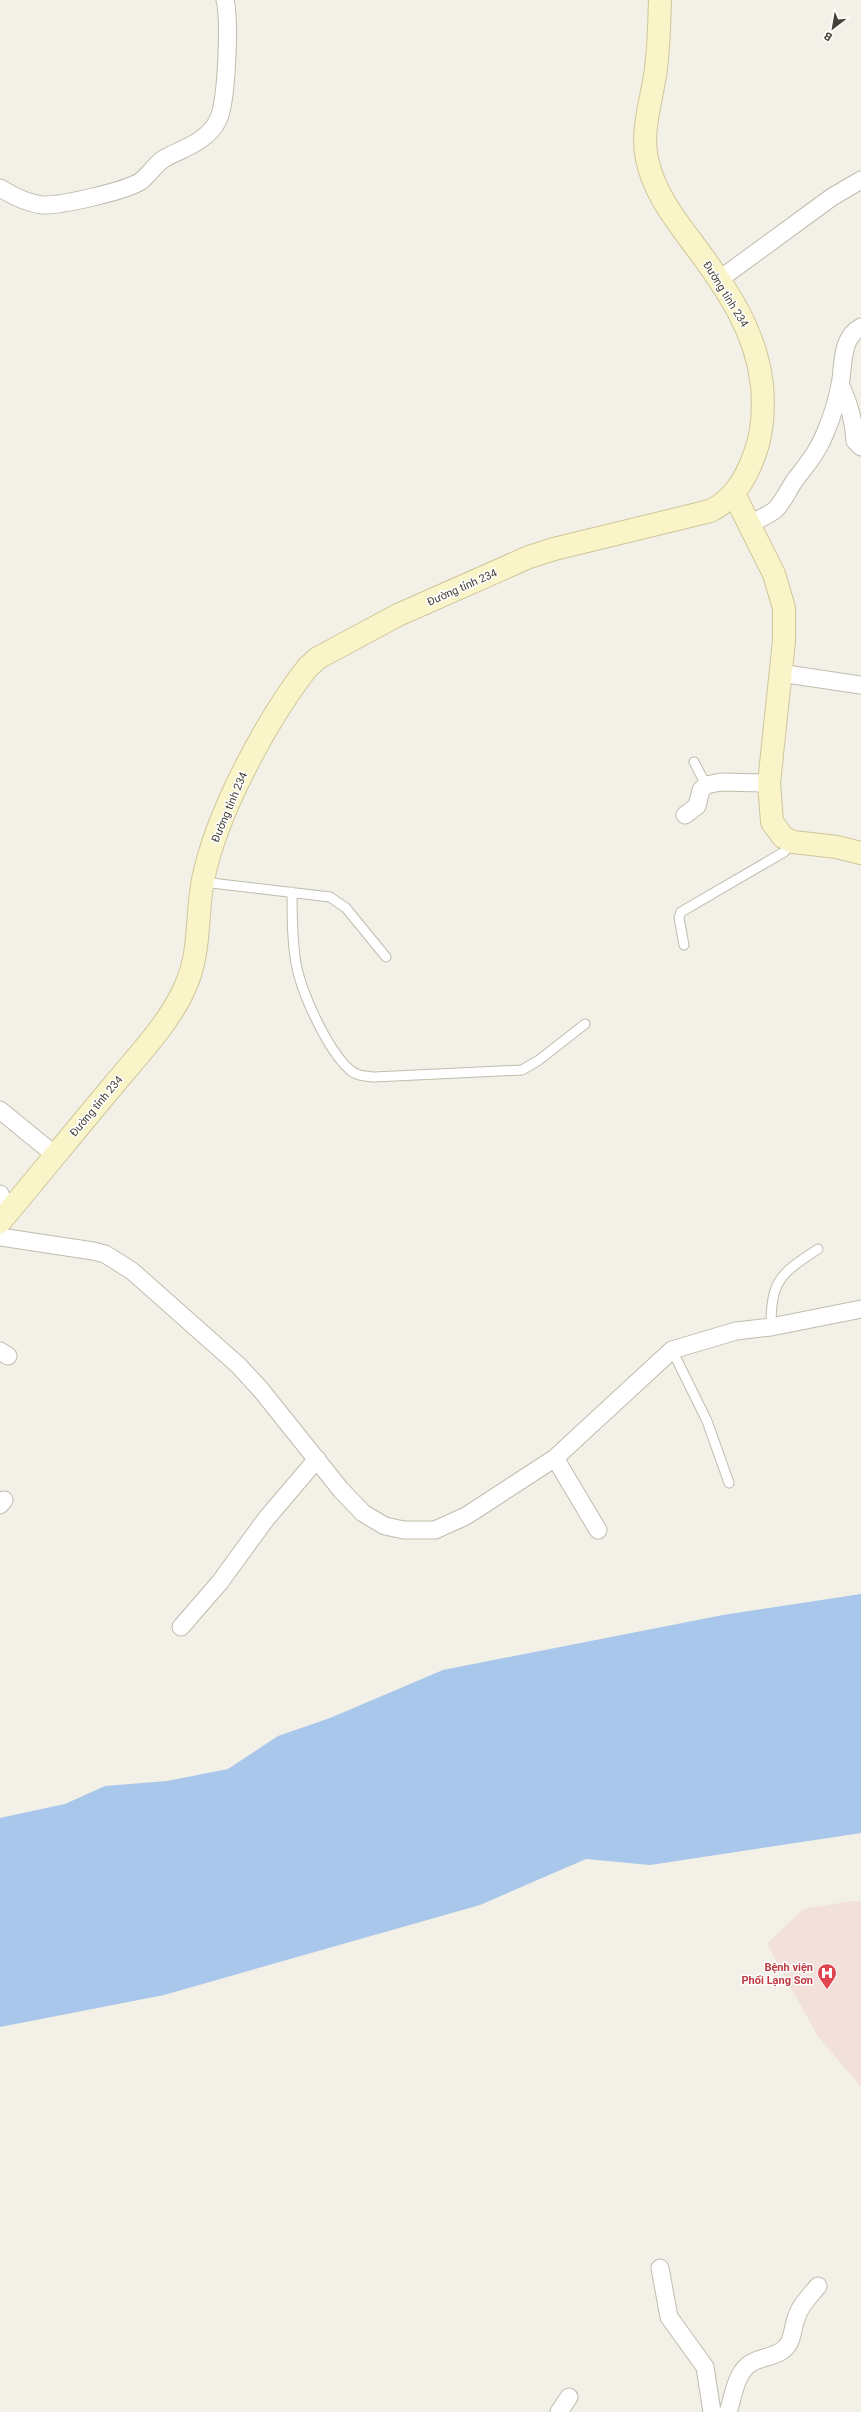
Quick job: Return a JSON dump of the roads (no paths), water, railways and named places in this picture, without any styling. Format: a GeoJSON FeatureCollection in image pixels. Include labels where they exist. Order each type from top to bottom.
{"type":"FeatureCollection","features":[{"type":"Feature","properties":{"kind":"main road","name":"Đường tỉnh 234"},"geometry":{"type":"LineString","coordinates":[[3,1209],[55,1155],[144,1048],[179,999],[193,964],[198,938],[203,882],[208,857],[258,744],[297,680],[318,658],[398,615],[528,558],[554,549],[702,514],[717,508],[734,494],[748,472],[759,444],[763,396],[758,355],[753,340],[720,279],[670,212],[653,179],[647,158],[647,123],[655,73],[660,0]]}},
{"type":"Feature","properties":{"kind":"main road"},"geometry":{"type":"LineString","coordinates":[[734,494],[780,591],[784,624],[769,783],[772,822],[783,837],[792,842],[837,847],[861,853]]}},
{"type":"Feature","properties":{"kind":"street"},"geometry":{"type":"LineString","coordinates":[[0,188],[30,203],[43,205],[128,188],[154,171],[164,158],[181,152],[205,136],[218,121],[223,101],[226,36],[225,0]]}},
{"type":"Feature","properties":{"kind":"street"},"geometry":{"type":"LineString","coordinates":[[720,279],[832,197],[861,180]]}},
{"type":"Feature","properties":{"kind":"street"},"geometry":{"type":"LineString","coordinates":[[748,525],[774,510],[783,502],[796,480],[813,459],[826,431],[840,384],[842,359],[847,344],[855,331],[861,327]]}},
{"type":"Feature","properties":{"kind":"street"},"geometry":{"type":"LineString","coordinates":[[840,384],[847,398],[854,421],[855,441],[861,447]]}},
{"type":"Feature","properties":{"kind":"street"},"geometry":{"type":"LineString","coordinates":[[780,673],[861,685]]}},
{"type":"Feature","properties":{"kind":"street"},"geometry":{"type":"LineString","coordinates":[[685,815],[697,806],[701,790],[706,785],[721,782],[769,783]]}},
{"type":"Feature","properties":{"kind":"street"},"geometry":{"type":"LineString","coordinates":[[0,1110],[55,1155]]}},
{"type":"Feature","properties":{"kind":"street"},"geometry":{"type":"LineString","coordinates":[[0,1237],[105,1254],[132,1271],[238,1365],[261,1390],[341,1490],[363,1513],[385,1526],[412,1530],[435,1530],[466,1516],[555,1458],[672,1350],[736,1331],[861,1309]]}},
{"type":"Feature","properties":{"kind":"street"},"geometry":{"type":"LineString","coordinates":[[555,1458],[598,1530]]}},
{"type":"Feature","properties":{"kind":"street"},"geometry":{"type":"LineString","coordinates":[[181,1627],[220,1582],[266,1519],[317,1459]]}},
{"type":"Feature","properties":{"kind":"street"},"geometry":{"type":"LineString","coordinates":[[660,2268],[670,2317],[674,2326],[696,2351],[705,2367],[712,2412]]}},
{"type":"Feature","properties":{"kind":"street"},"geometry":{"type":"LineString","coordinates":[[728,2412],[739,2378],[747,2366],[757,2360],[782,2351],[790,2343],[796,2317],[802,2306],[818,2286]]}},
{"type":"Feature","properties":{"kind":"street"},"geometry":{"type":"LineString","coordinates":[[559,2412],[569,2397]]}},
{"type":"Feature","properties":{"kind":"lane"},"geometry":{"type":"LineString","coordinates":[[694,762],[706,785]]}},
{"type":"Feature","properties":{"kind":"lane"},"geometry":{"type":"LineString","coordinates":[[684,945],[679,918],[681,912],[784,852],[792,842]]}},
{"type":"Feature","properties":{"kind":"lane"},"geometry":{"type":"LineString","coordinates":[[203,882],[330,897],[339,903],[363,927],[386,957]]}},
{"type":"Feature","properties":{"kind":"lane"},"geometry":{"type":"LineString","coordinates":[[292,892],[292,931],[296,965],[310,1008],[341,1060],[350,1070],[360,1076],[374,1077],[522,1070],[539,1060],[585,1024]]}},
{"type":"Feature","properties":{"kind":"lane"},"geometry":{"type":"LineString","coordinates":[[771,1326],[771,1300],[779,1279],[818,1249]]}},
{"type":"Feature","properties":{"kind":"lane"},"geometry":{"type":"LineString","coordinates":[[672,1350],[707,1421],[729,1483]]}},
{"type":"Feature","properties":{"kind":"water"},"geometry":{"type":"Polygon","coordinates":[[[861,1594],[861,1833],[650,1865],[586,1859],[480,1905],[164,1995],[0,2027],[0,1818],[65,1804],[105,1786],[167,1781],[228,1769],[278,1736],[330,1718],[443,1670],[723,1615],[861,1594]]]}},
{"type":"Feature","properties":{"kind":"place","name":"Bệnh viện Phổi Lạng Sơn"},"geometry":{"type":"Point","coordinates":[827,1990]}}]}
